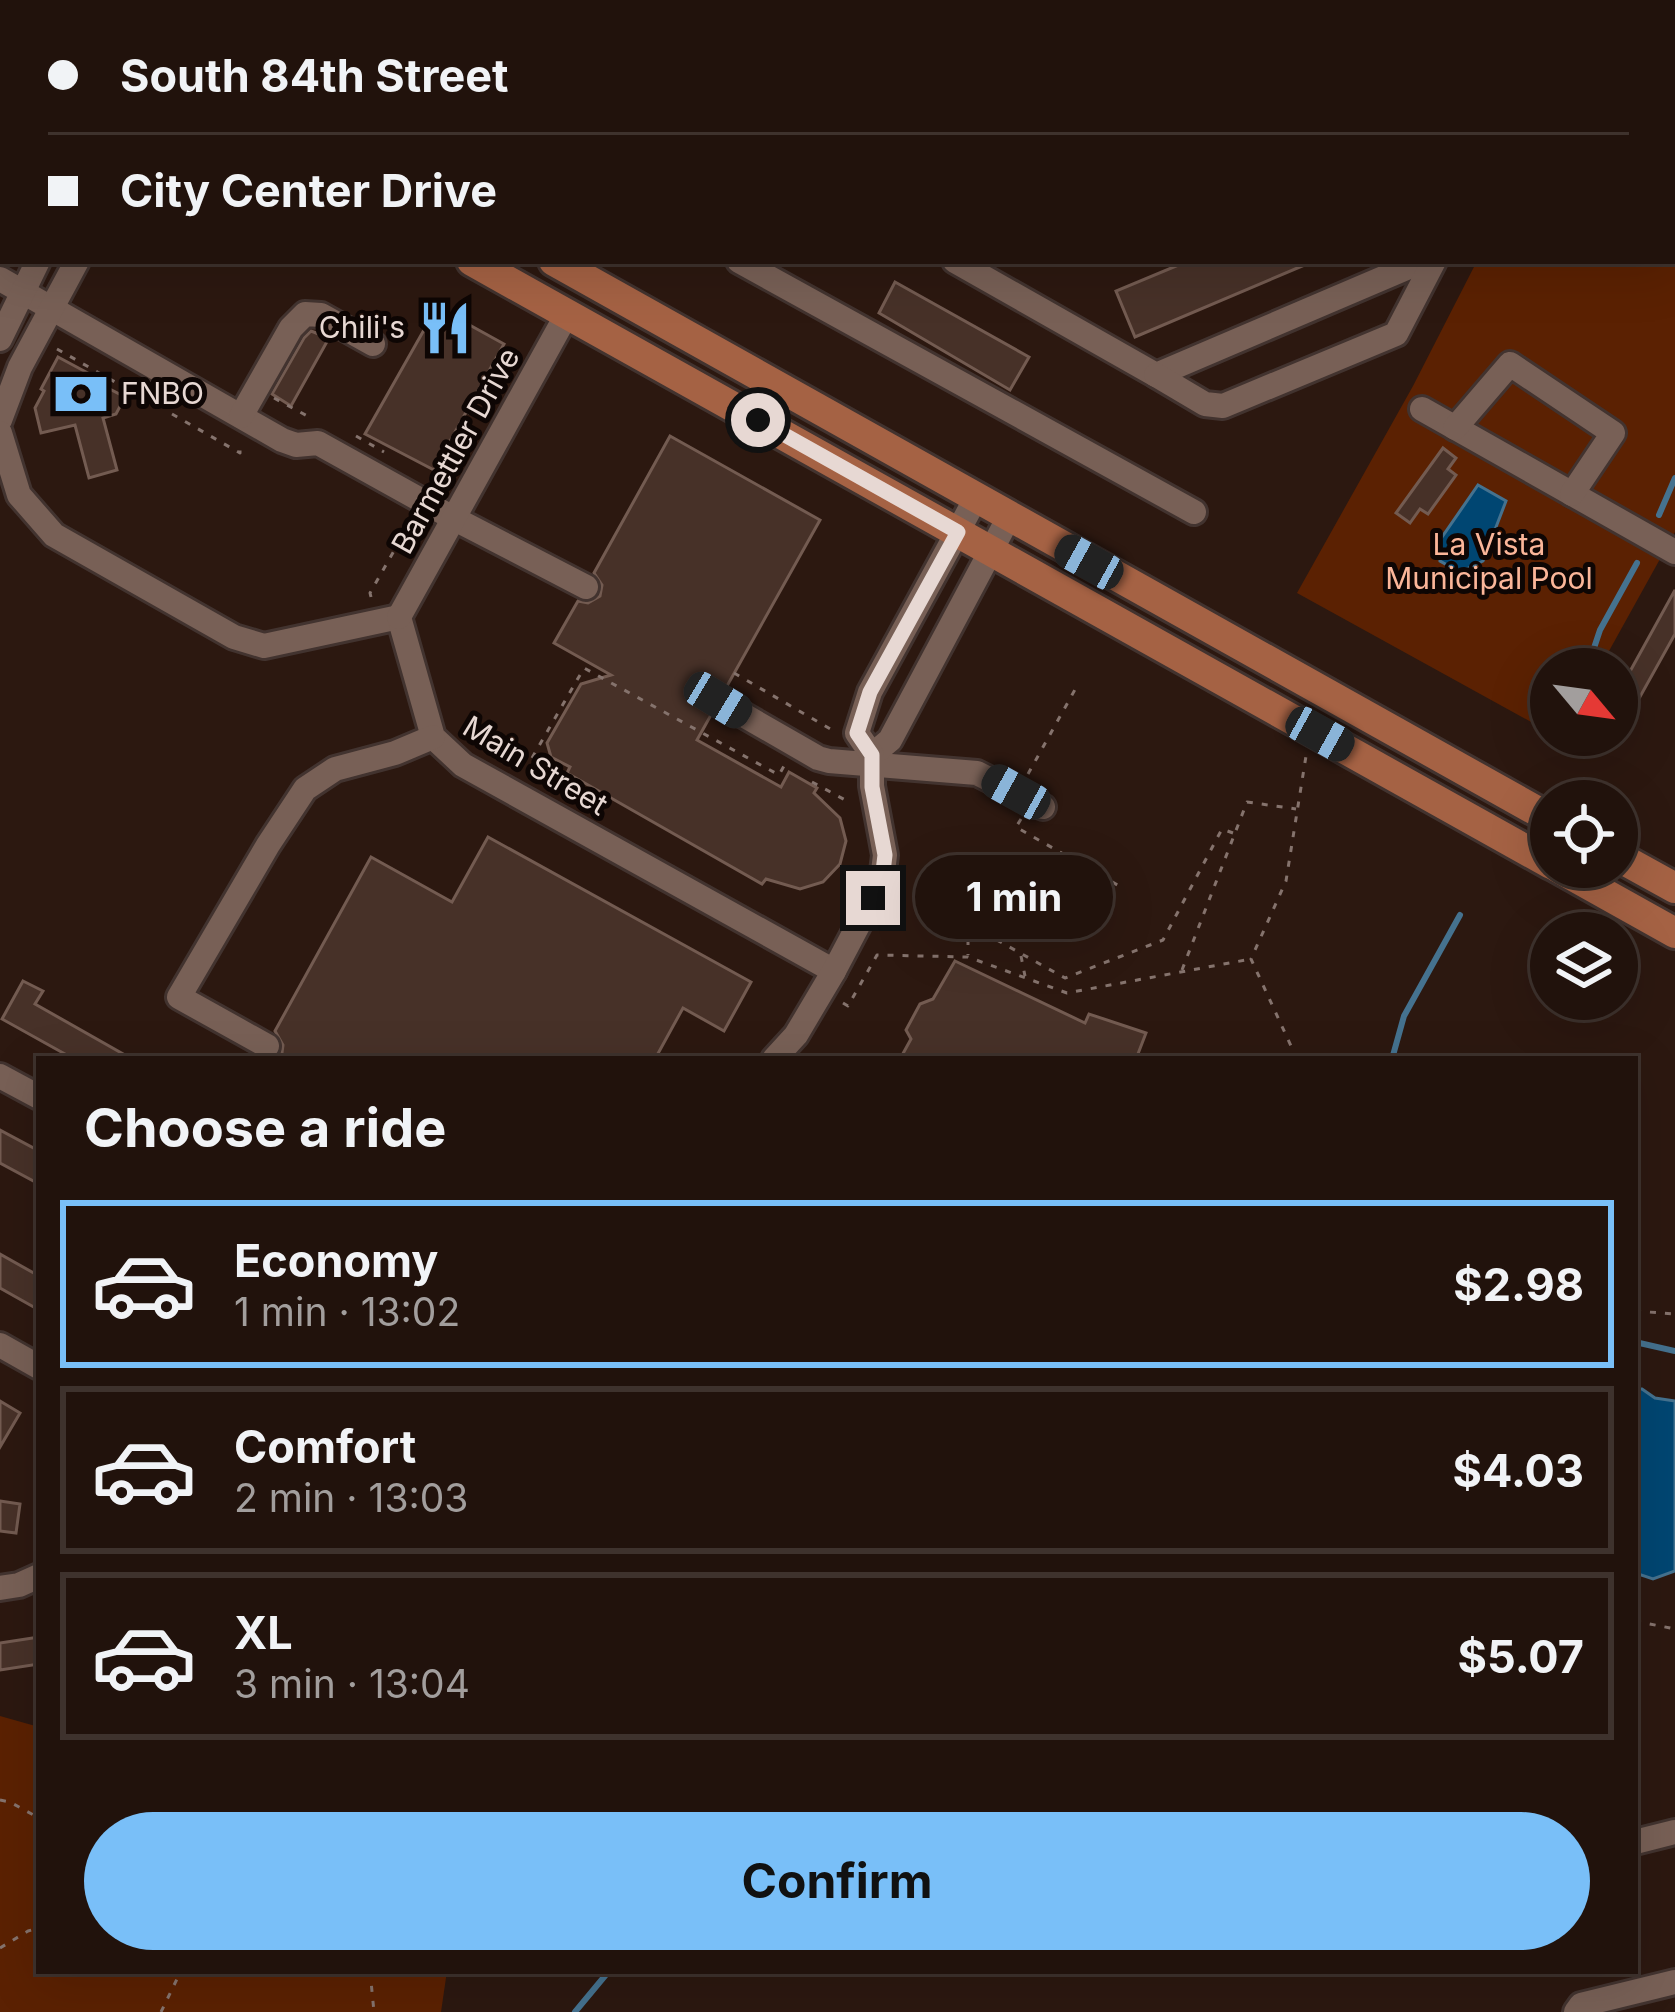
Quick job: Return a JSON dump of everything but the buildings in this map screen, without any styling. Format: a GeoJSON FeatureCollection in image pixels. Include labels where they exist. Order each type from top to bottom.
{"type":"FeatureCollection","features":[{"type":"Feature","properties":{"kind":"main road"},"geometry":{"type":"LineString","coordinates":[[477,264],[1530,852]]}},
{"type":"Feature","properties":{"kind":"main road"},"geometry":{"type":"LineString","coordinates":[[559,264],[1530,807]]}},
{"type":"Feature","properties":{"kind":"main road"},"geometry":{"type":"LineString","coordinates":[[1638,868],[1675,888]]}},
{"type":"Feature","properties":{"kind":"main road"},"geometry":{"type":"LineString","coordinates":[[1595,888],[1675,933]]}},
{"type":"Feature","properties":{"kind":"street"},"geometry":{"type":"LineString","coordinates":[[0,339],[11,285],[35,264]]}},
{"type":"Feature","properties":{"kind":"street"},"geometry":{"type":"LineString","coordinates":[[0,420],[20,367],[75,264]]}},
{"type":"Feature","properties":{"kind":"street"},"geometry":{"type":"LineString","coordinates":[[744,264],[1194,512]]}},
{"type":"Feature","properties":{"kind":"street"},"geometry":{"type":"LineString","coordinates":[[960,264],[1205,404],[1223,406],[1396,334],[1431,264]]}},
{"type":"Feature","properties":{"kind":"street"},"geometry":{"type":"LineString","coordinates":[[1156,375],[1416,264]]}},
{"type":"Feature","properties":{"kind":"street"},"geometry":{"type":"LineString","coordinates":[[11,285],[241,423],[289,443],[318,443],[586,587]]}},
{"type":"Feature","properties":{"kind":"street"},"geometry":{"type":"LineString","coordinates":[[241,423],[300,317],[321,314],[373,344]]}},
{"type":"Feature","properties":{"kind":"street","name":"Barmettler Drive"},"geometry":{"type":"LineString","coordinates":[[387,613],[453,518],[566,314]]}},
{"type":"Feature","properties":{"kind":"street"},"geometry":{"type":"LineString","coordinates":[[1455,428],[1510,364],[1613,433],[1572,494]]}},
{"type":"Feature","properties":{"kind":"street"},"geometry":{"type":"LineString","coordinates":[[1422,410],[1675,552]]}},
{"type":"Feature","properties":{"kind":"street"},"geometry":{"type":"LineString","coordinates":[[0,433],[19,495],[53,535],[234,637],[264,646],[387,613]]}},
{"type":"Feature","properties":{"kind":"street"},"geometry":{"type":"LineString","coordinates":[[777,1056],[796,1035],[834,971],[885,867],[872,760],[857,733],[870,692],[976,499]]}},
{"type":"Feature","properties":{"kind":"street"},"geometry":{"type":"LineString","coordinates":[[872,760],[890,740],[1010,518]]}},
{"type":"Feature","properties":{"kind":"street","name":"Main Street"},"geometry":{"type":"LineString","coordinates":[[387,613],[433,737],[464,765],[834,971]]}},
{"type":"Feature","properties":{"kind":"street"},"geometry":{"type":"LineString","coordinates":[[718,700],[818,758],[977,773],[1033,810]]}},
{"type":"Feature","properties":{"kind":"street"},"geometry":{"type":"LineString","coordinates":[[267,1046],[179,998],[305,790],[335,769],[433,737]]}},
{"type":"Feature","properties":{"kind":"street"},"geometry":{"type":"LineString","coordinates":[[0,1076],[36,1095]]}},
{"type":"Feature","properties":{"kind":"street"},"geometry":{"type":"LineString","coordinates":[[0,1345],[36,1365]]}},
{"type":"Feature","properties":{"kind":"street"},"geometry":{"type":"LineString","coordinates":[[0,1588],[36,1577]]}},
{"type":"Feature","properties":{"kind":"street"},"geometry":{"type":"LineString","coordinates":[[1638,1841],[1675,1832]]}},
{"type":"Feature","properties":{"kind":"street"},"geometry":{"type":"LineString","coordinates":[[1576,2012],[1581,2005],[1675,1982]]}},
{"type":"Feature","properties":{"kind":"path"},"geometry":{"type":"LineString","coordinates":[[57,349],[159,406]]}},
{"type":"Feature","properties":{"kind":"path"},"geometry":{"type":"LineString","coordinates":[[429,488],[488,379],[502,380]]}},
{"type":"Feature","properties":{"kind":"path"},"geometry":{"type":"LineString","coordinates":[[264,393],[313,419]]}},
{"type":"Feature","properties":{"kind":"path"},"geometry":{"type":"LineString","coordinates":[[172,414],[240,453],[241,423]]}},
{"type":"Feature","properties":{"kind":"path"},"geometry":{"type":"LineString","coordinates":[[343,431],[357,436]]}},
{"type":"Feature","properties":{"kind":"path"},"geometry":{"type":"LineString","coordinates":[[387,613],[370,593],[418,509]]}},
{"type":"Feature","properties":{"kind":"path"},"geometry":{"type":"LineString","coordinates":[[532,758],[584,668],[778,775],[784,766],[848,801]]}},
{"type":"Feature","properties":{"kind":"path"},"geometry":{"type":"LineString","coordinates":[[734,674],[832,730],[835,738]]}},
{"type":"Feature","properties":{"kind":"path"},"geometry":{"type":"LineString","coordinates":[[1024,781],[1077,686]]}},
{"type":"Feature","properties":{"kind":"path"},"geometry":{"type":"LineString","coordinates":[[1296,1056],[1251,959],[1286,880],[1307,750]]}},
{"type":"Feature","properties":{"kind":"path"},"geometry":{"type":"LineString","coordinates":[[1182,971],[1246,802],[1298,809]]}},
{"type":"Feature","properties":{"kind":"path"},"geometry":{"type":"LineString","coordinates":[[1033,810],[1016,827],[1121,887]]}},
{"type":"Feature","properties":{"kind":"path"},"geometry":{"type":"LineString","coordinates":[[918,896],[1065,978],[1163,940],[1222,829],[1233,833]]}},
{"type":"Feature","properties":{"kind":"path"},"geometry":{"type":"LineString","coordinates":[[968,924],[968,957]]}},
{"type":"Feature","properties":{"kind":"path"},"geometry":{"type":"LineString","coordinates":[[887,956],[893,945]]}},
{"type":"Feature","properties":{"kind":"path"},"geometry":{"type":"LineString","coordinates":[[1021,953],[1025,978]]}},
{"type":"Feature","properties":{"kind":"path"},"geometry":{"type":"LineString","coordinates":[[838,1001],[848,1006],[877,955],[968,957],[1067,993],[1251,959]]}},
{"type":"Feature","properties":{"kind":"path"},"geometry":{"type":"LineString","coordinates":[[861,960],[871,965]]}},
{"type":"Feature","properties":{"kind":"path"},"geometry":{"type":"LineString","coordinates":[[1057,973],[1060,991]]}},
{"type":"Feature","properties":{"kind":"path"},"geometry":{"type":"LineString","coordinates":[[1638,1311],[1675,1314]]}},
{"type":"Feature","properties":{"kind":"path"},"geometry":{"type":"LineString","coordinates":[[1638,1622],[1675,1629]]}},
{"type":"Feature","properties":{"kind":"path"},"geometry":{"type":"LineString","coordinates":[[0,1800],[36,1816]]}},
{"type":"Feature","properties":{"kind":"path"},"geometry":{"type":"LineString","coordinates":[[0,1948],[36,1929]]}},
{"type":"Feature","properties":{"kind":"path"},"geometry":{"type":"LineString","coordinates":[[161,2012],[183,1974]]}},
{"type":"Feature","properties":{"kind":"path"},"geometry":{"type":"LineString","coordinates":[[370,1974],[374,2012]]}},
{"type":"Feature","properties":{"kind":"green space","name":"La Vista Municipal Pool"},"geometry":{"type":"Polygon","coordinates":[[[1475,264],[1675,264],[1675,532],[1611,648],[1530,648],[1530,721],[1297,593],[1475,264]]]}},
{"type":"Feature","properties":{"kind":"green space"},"geometry":{"type":"Polygon","coordinates":[[[0,1716],[36,1726],[36,1974],[447,1974],[441,2012],[0,2012],[0,1716]]]}},
{"type":"Feature","properties":{"kind":"water"},"geometry":{"type":"Polygon","coordinates":[[[1478,485],[1506,501],[1483,561],[1460,572],[1440,561],[1440,540],[1478,485]]]}},
{"type":"Feature","properties":{"kind":"water"},"geometry":{"type":"Polygon","coordinates":[[[1638,1389],[1675,1401],[1675,1571],[1653,1579],[1638,1574],[1638,1389]]]}},
{"type":"Feature","properties":{"kind":"waterway"},"geometry":{"type":"LineString","coordinates":[[1659,515],[1675,478]]}},
{"type":"Feature","properties":{"kind":"waterway"},"geometry":{"type":"LineString","coordinates":[[1594,648],[1637,563]]}},
{"type":"Feature","properties":{"kind":"waterway"},"geometry":{"type":"LineString","coordinates":[[1393,1056],[1404,1016],[1460,915]]}},
{"type":"Feature","properties":{"kind":"waterway"},"geometry":{"type":"LineString","coordinates":[[1638,1343],[1675,1351]]}},
{"type":"Feature","properties":{"kind":"waterway"},"geometry":{"type":"LineString","coordinates":[[575,2012],[607,1974]]}},
{"type":"Feature","properties":{"kind":"place","name":"Chili's"},"geometry":{"type":"Point","coordinates":[445,328]}},
{"type":"Feature","properties":{"kind":"place","name":"FNBO"},"geometry":{"type":"Point","coordinates":[81,394]}},
{"type":"Feature","properties":{"kind":"route"},"geometry":{"type":"LineString","coordinates":[[758,420],[958,532],[870,692],[857,733],[872,755],[872,787],[885,855],[882,880],[873,898]]}}]}
